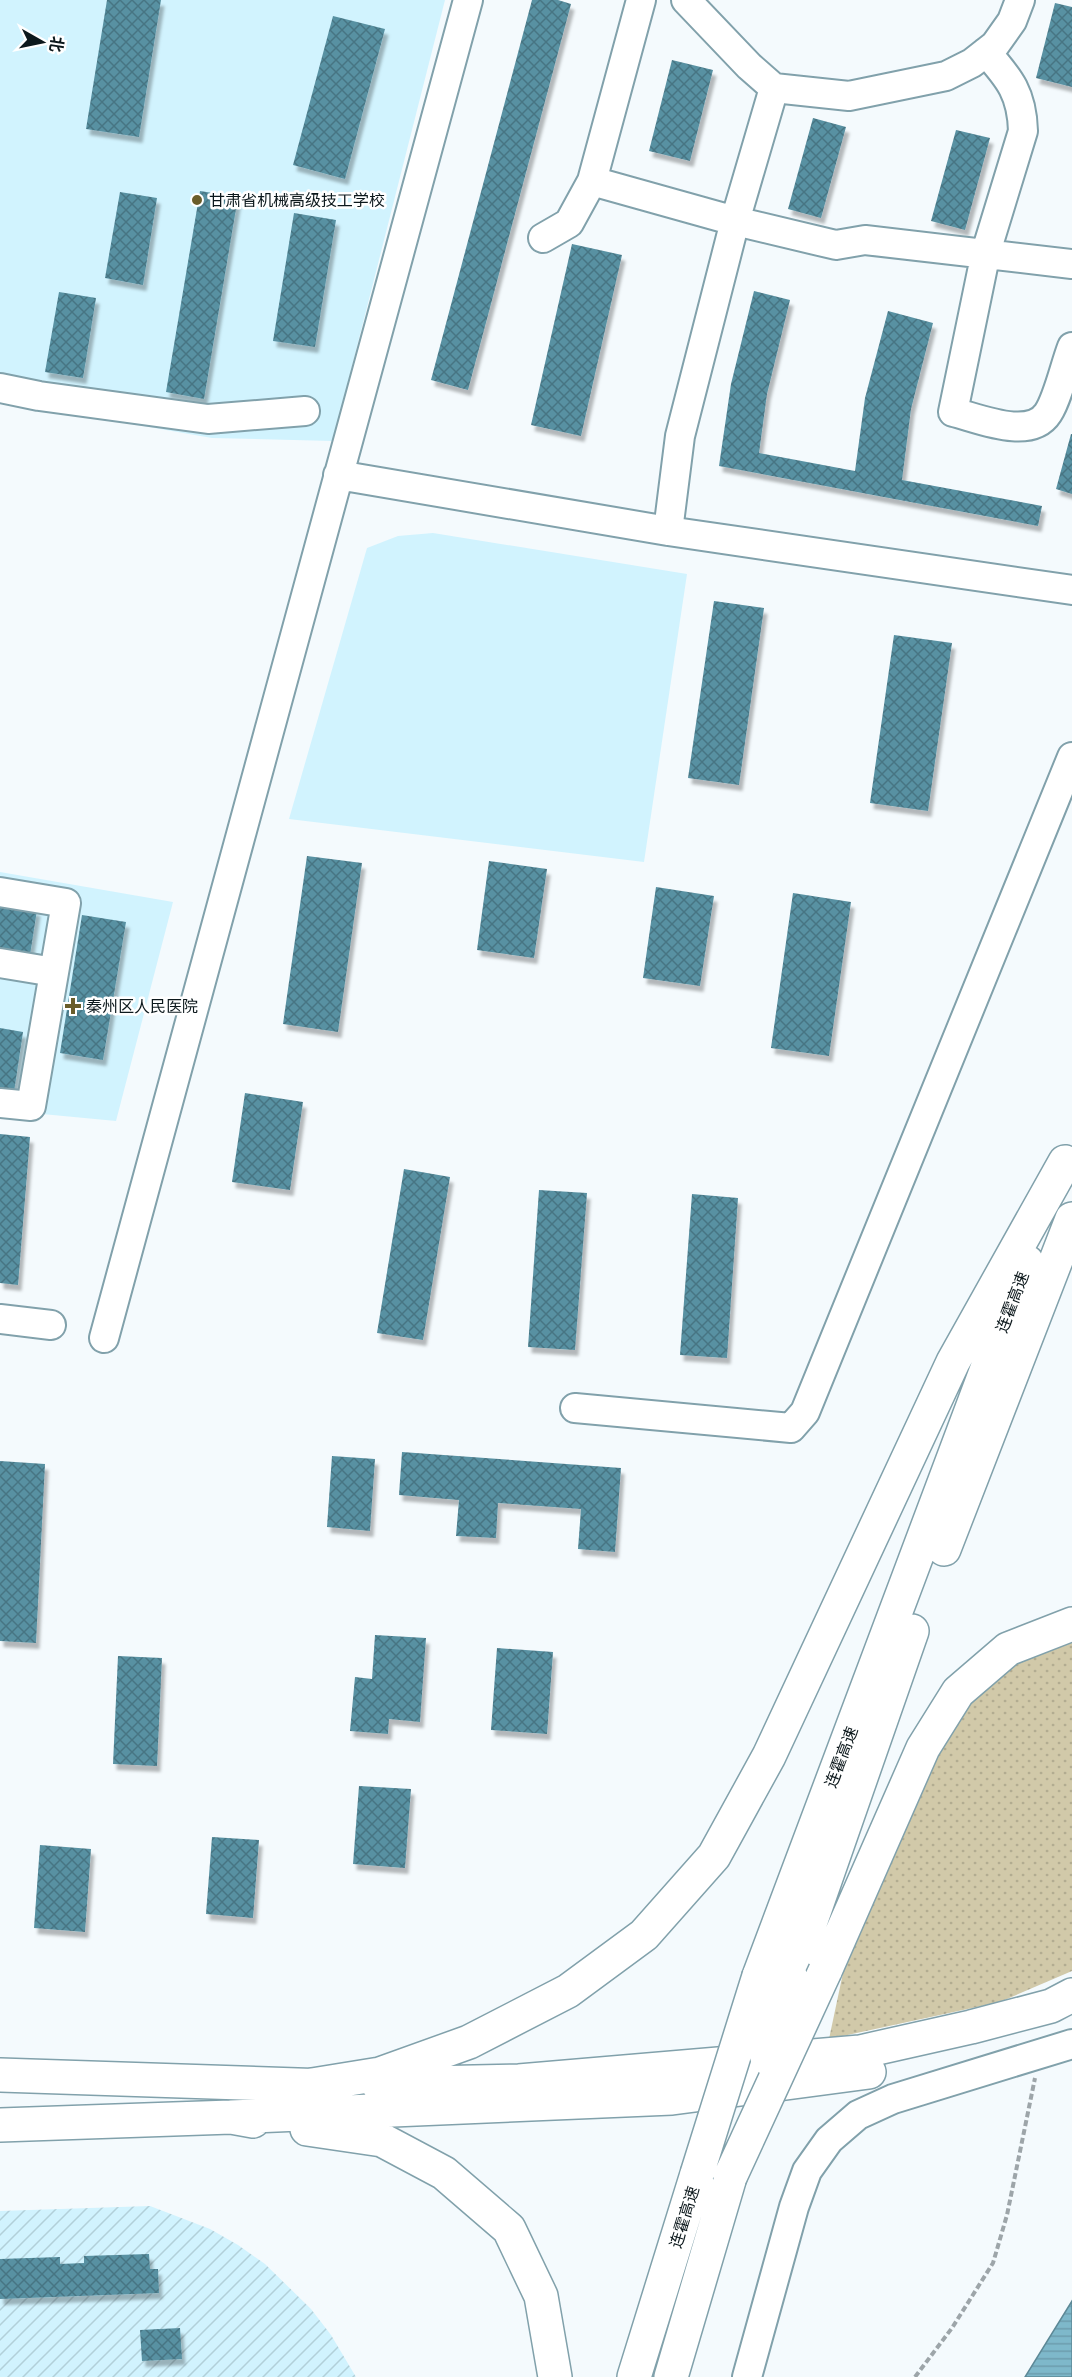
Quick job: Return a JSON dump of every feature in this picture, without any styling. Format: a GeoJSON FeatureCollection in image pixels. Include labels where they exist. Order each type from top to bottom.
{"type":"FeatureCollection","features":[{"type":"Feature","properties":{"kind":"highway","name":"连霍高速"},"geometry":{"type":"LineString","coordinates":[[634,2377],[759,1976],[1068,1154]]}},
{"type":"Feature","properties":{"kind":"highway"},"geometry":{"type":"LineString","coordinates":[[306,2086],[380,2074],[469,2043],[568,1991],[644,1935],[714,1856],[769,1756],[953,1362],[1068,1154]]}},
{"type":"Feature","properties":{"kind":"highway","name":"连霍高速"},"geometry":{"type":"LineString","coordinates":[[671,2377],[791,1978],[910,1637],[1072,1219]]}},
{"type":"Feature","properties":{"kind":"highway"},"geometry":{"type":"LineString","coordinates":[[730,2177],[825,1971],[923,1748],[958,1692],[1008,1649],[1072,1624]]}},
{"type":"Feature","properties":{"kind":"highway"},"geometry":{"type":"LineString","coordinates":[[0,2075],[306,2086],[519,2081],[860,2052],[1040,2009],[1072,1995]]}},
{"type":"Feature","properties":{"kind":"highway"},"geometry":{"type":"LineString","coordinates":[[0,2125],[231,2117],[683,2096],[871,2072],[997,2044],[1072,2019]]}},
{"type":"Feature","properties":{"kind":"highway"},"geometry":{"type":"LineString","coordinates":[[231,2117],[382,2140],[444,2173],[509,2229],[541,2296],[555,2377]]}},
{"type":"Feature","properties":{"kind":"street"},"geometry":{"type":"LineString","coordinates":[[104,1338],[468,0]]}},
{"type":"Feature","properties":{"kind":"street"},"geometry":{"type":"LineString","coordinates":[[543,238],[569,223],[592,181],[641,0]]}},
{"type":"Feature","properties":{"kind":"street"},"geometry":{"type":"LineString","coordinates":[[686,0],[749,66],[774,88],[849,96],[946,76],[972,63],[995,45],[1012,21],[1020,0]]}},
{"type":"Feature","properties":{"kind":"street"},"geometry":{"type":"LineString","coordinates":[[986,52],[1017,92],[1022,111],[1023,131],[986,252],[953,412],[1014,427],[1034,425],[1049,412],[1072,347]]}},
{"type":"Feature","properties":{"kind":"street"},"geometry":{"type":"LineString","coordinates":[[668,531],[680,435],[735,221],[774,88]]}},
{"type":"Feature","properties":{"kind":"street"},"geometry":{"type":"LineString","coordinates":[[592,181],[735,221],[836,245],[865,240],[986,252],[1072,264]]}},
{"type":"Feature","properties":{"kind":"street"},"geometry":{"type":"LineString","coordinates":[[0,388],[39,396],[208,419],[305,411]]}},
{"type":"Feature","properties":{"kind":"street"},"geometry":{"type":"LineString","coordinates":[[338,475],[668,531],[1072,590]]}},
{"type":"Feature","properties":{"kind":"street"},"geometry":{"type":"LineString","coordinates":[[575,1408],[791,1428],[805,1412],[1072,757]]}},
{"type":"Feature","properties":{"kind":"street"},"geometry":{"type":"LineString","coordinates":[[0,892],[66,903],[31,1106],[0,1103]]}},
{"type":"Feature","properties":{"kind":"street"},"geometry":{"type":"LineString","coordinates":[[0,963],[54,972]]}},
{"type":"Feature","properties":{"kind":"street"},"geometry":{"type":"LineString","coordinates":[[0,1319],[51,1325]]}},
{"type":"Feature","properties":{"kind":"street"},"geometry":{"type":"LineString","coordinates":[[747,2377],[794,2207],[807,2171],[829,2140],[858,2115],[893,2099],[1072,2044]]}},
{"type":"Feature","properties":{"kind":"path"},"geometry":{"type":"LineString","coordinates":[[915,2377],[952,2328],[993,2263],[1007,2215],[1040,2054]]}},
{"type":"Feature","properties":{"kind":"shaded area","name":"甘肃省机械高级技工学校"},"geometry":{"type":"Polygon","coordinates":[[[0,0],[445,0],[333,441],[212,438],[0,401],[0,0]]]}},
{"type":"Feature","properties":{"kind":"shaded area"},"geometry":{"type":"Polygon","coordinates":[[[433,533],[687,574],[644,862],[289,819],[367,548],[398,536],[433,533]]]}},
{"type":"Feature","properties":{"kind":"shaded area","name":"秦州区人民医院"},"geometry":{"type":"Polygon","coordinates":[[[0,872],[173,902],[116,1121],[0,1110],[0,872]]]}},
{"type":"Feature","properties":{"kind":"shaded area"},"geometry":{"type":"Polygon","coordinates":[[[1072,1642],[1072,1971],[1000,2002],[829,2039],[843,1973],[935,1751],[974,1692],[1014,1660],[1062,1643],[1072,1642]]]}},
{"type":"Feature","properties":{"kind":"shaded area"},"geometry":{"type":"Polygon","coordinates":[[[150,2206],[210,2229],[265,2264],[311,2309],[331,2335],[356,2377],[0,2377],[0,2211],[150,2206]]]}},
{"type":"Feature","properties":{"kind":"shaded area"},"geometry":{"type":"Polygon","coordinates":[[[1072,2301],[1072,2377],[1025,2377],[1072,2301]]]}},
{"type":"Feature","properties":{"kind":"building"},"geometry":{"type":"Polygon","coordinates":[[[107,0],[161,0],[139,137],[86,129],[107,0]]]}},
{"type":"Feature","properties":{"kind":"building"},"geometry":{"type":"Polygon","coordinates":[[[532,0],[558,0],[571,4],[468,390],[431,380],[532,0]]]}},
{"type":"Feature","properties":{"kind":"building"},"geometry":{"type":"Polygon","coordinates":[[[1055,3],[1072,7],[1072,87],[1036,78],[1055,3]]]}},
{"type":"Feature","properties":{"kind":"building"},"geometry":{"type":"Polygon","coordinates":[[[333,16],[385,29],[345,179],[293,165],[333,16]]]}},
{"type":"Feature","properties":{"kind":"building"},"geometry":{"type":"Polygon","coordinates":[[[672,60],[713,70],[690,161],[649,151],[672,60]]]}},
{"type":"Feature","properties":{"kind":"building"},"geometry":{"type":"Polygon","coordinates":[[[813,118],[846,127],[821,218],[788,209],[813,118]]]}},
{"type":"Feature","properties":{"kind":"building"},"geometry":{"type":"Polygon","coordinates":[[[956,130],[990,138],[965,230],[931,221],[956,130]]]}},
{"type":"Feature","properties":{"kind":"building"},"geometry":{"type":"Polygon","coordinates":[[[200,191],[238,197],[204,399],[166,392],[200,191]]]}},
{"type":"Feature","properties":{"kind":"building"},"geometry":{"type":"Polygon","coordinates":[[[120,192],[157,198],[143,285],[105,278],[120,192]]]}},
{"type":"Feature","properties":{"kind":"building"},"geometry":{"type":"Polygon","coordinates":[[[294,213],[336,220],[315,347],[273,341],[294,213]]]}},
{"type":"Feature","properties":{"kind":"building"},"geometry":{"type":"Polygon","coordinates":[[[572,244],[622,255],[581,436],[531,425],[572,244]]]}},
{"type":"Feature","properties":{"kind":"building"},"geometry":{"type":"Polygon","coordinates":[[[754,291],[790,300],[767,394],[759,453],[855,471],[865,398],[888,311],[933,323],[911,409],[902,480],[1042,506],[1038,526],[719,466],[731,384],[754,291]]]}},
{"type":"Feature","properties":{"kind":"building"},"geometry":{"type":"Polygon","coordinates":[[[59,292],[96,298],[83,378],[45,372],[59,292]]]}},
{"type":"Feature","properties":{"kind":"building"},"geometry":{"type":"Polygon","coordinates":[[[1072,434],[1072,494],[1056,489],[1072,434]]]}},
{"type":"Feature","properties":{"kind":"building"},"geometry":{"type":"Polygon","coordinates":[[[714,601],[764,608],[739,785],[688,778],[714,601]]]}},
{"type":"Feature","properties":{"kind":"building"},"geometry":{"type":"Polygon","coordinates":[[[894,635],[952,643],[928,811],[870,803],[894,635]]]}},
{"type":"Feature","properties":{"kind":"building"},"geometry":{"type":"Polygon","coordinates":[[[307,856],[362,863],[338,1032],[283,1024],[307,856]]]}},
{"type":"Feature","properties":{"kind":"building"},"geometry":{"type":"Polygon","coordinates":[[[489,861],[547,869],[534,958],[477,950],[489,861]]]}},
{"type":"Feature","properties":{"kind":"building"},"geometry":{"type":"Polygon","coordinates":[[[656,887],[714,896],[700,986],[643,978],[656,887]]]}},
{"type":"Feature","properties":{"kind":"building"},"geometry":{"type":"Polygon","coordinates":[[[793,893],[851,902],[829,1056],[771,1048],[793,893]]]}},
{"type":"Feature","properties":{"kind":"building"},"geometry":{"type":"Polygon","coordinates":[[[0,904],[37,910],[30,955],[0,950],[0,904]]]}},
{"type":"Feature","properties":{"kind":"building"},"geometry":{"type":"Polygon","coordinates":[[[82,915],[126,922],[103,1060],[60,1053],[82,915]]]}},
{"type":"Feature","properties":{"kind":"building"},"geometry":{"type":"Polygon","coordinates":[[[0,1028],[23,1032],[14,1092],[0,1090],[0,1028]]]}},
{"type":"Feature","properties":{"kind":"building"},"geometry":{"type":"Polygon","coordinates":[[[245,1093],[303,1102],[290,1190],[232,1182],[245,1093]]]}},
{"type":"Feature","properties":{"kind":"building"},"geometry":{"type":"Polygon","coordinates":[[[0,1134],[30,1137],[18,1285],[0,1283],[0,1134]]]}},
{"type":"Feature","properties":{"kind":"building"},"geometry":{"type":"Polygon","coordinates":[[[404,1169],[450,1177],[423,1340],[377,1333],[404,1169]]]}},
{"type":"Feature","properties":{"kind":"building"},"geometry":{"type":"Polygon","coordinates":[[[539,1190],[587,1193],[575,1350],[528,1347],[539,1190]]]}},
{"type":"Feature","properties":{"kind":"building"},"geometry":{"type":"Polygon","coordinates":[[[692,1194],[738,1198],[727,1358],[680,1355],[692,1194]]]}},
{"type":"Feature","properties":{"kind":"building"},"geometry":{"type":"Polygon","coordinates":[[[402,1452],[621,1468],[615,1552],[578,1549],[581,1509],[498,1503],[496,1538],[456,1536],[459,1500],[399,1495],[402,1452]]]}},
{"type":"Feature","properties":{"kind":"building"},"geometry":{"type":"Polygon","coordinates":[[[332,1456],[375,1459],[370,1531],[327,1527],[332,1456]]]}},
{"type":"Feature","properties":{"kind":"building"},"geometry":{"type":"Polygon","coordinates":[[[0,1461],[45,1464],[36,1643],[0,1641],[0,1461]]]}},
{"type":"Feature","properties":{"kind":"building"},"geometry":{"type":"Polygon","coordinates":[[[375,1635],[426,1638],[420,1722],[389,1719],[388,1734],[350,1731],[355,1677],[372,1679],[375,1635]]]}},
{"type":"Feature","properties":{"kind":"building"},"geometry":{"type":"Polygon","coordinates":[[[497,1648],[553,1652],[547,1734],[491,1730],[497,1648]]]}},
{"type":"Feature","properties":{"kind":"building"},"geometry":{"type":"Polygon","coordinates":[[[118,1656],[162,1658],[157,1766],[113,1764],[118,1656]]]}},
{"type":"Feature","properties":{"kind":"building"},"geometry":{"type":"Polygon","coordinates":[[[359,1786],[411,1789],[405,1868],[353,1864],[359,1786]]]}},
{"type":"Feature","properties":{"kind":"building"},"geometry":{"type":"Polygon","coordinates":[[[212,1837],[259,1840],[253,1918],[206,1914],[212,1837]]]}},
{"type":"Feature","properties":{"kind":"building"},"geometry":{"type":"Polygon","coordinates":[[[40,1845],[91,1849],[85,1932],[34,1928],[40,1845]]]}},
{"type":"Feature","properties":{"kind":"building"},"geometry":{"type":"Polygon","coordinates":[[[149,2254],[150,2269],[158,2269],[159,2293],[0,2299],[0,2259],[60,2257],[60,2264],[84,2263],[84,2256],[149,2254]]]}},
{"type":"Feature","properties":{"kind":"building"},"geometry":{"type":"Polygon","coordinates":[[[180,2328],[182,2359],[142,2361],[140,2330],[180,2328]]]}},
{"type":"Feature","properties":{"kind":"place","name":"甘肃省机械高级技工学校"},"geometry":{"type":"Point","coordinates":[197,200]}},
{"type":"Feature","properties":{"kind":"place","name":"秦州区人民医院"},"geometry":{"type":"Point","coordinates":[73,1006]}}]}
